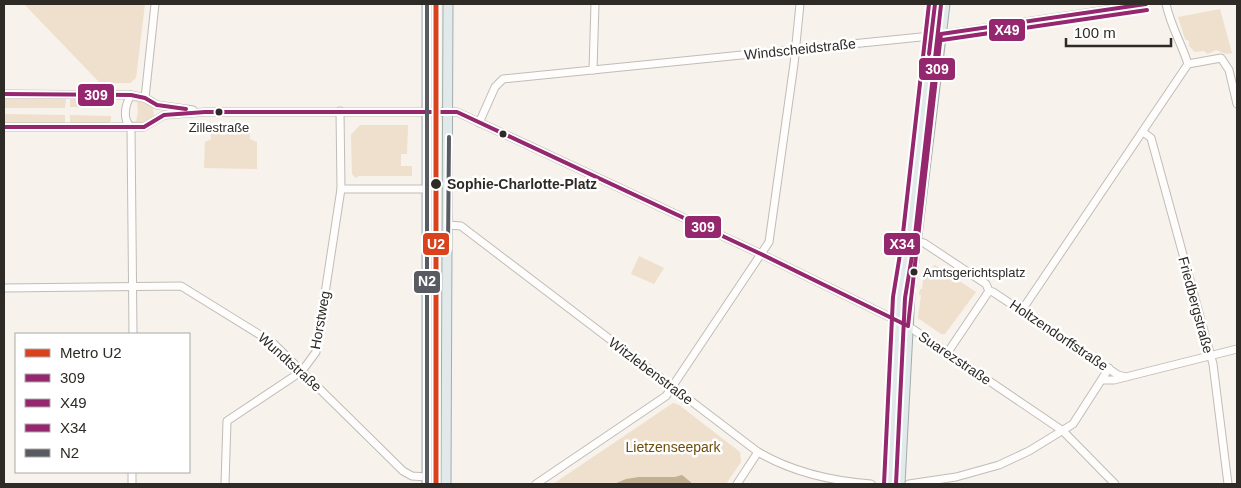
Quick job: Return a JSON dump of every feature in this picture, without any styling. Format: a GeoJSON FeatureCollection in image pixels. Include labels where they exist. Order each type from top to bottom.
{"type":"FeatureCollection","features":[{"type":"Feature","properties":{"kind":"main road"},"geometry":{"type":"LineString","coordinates":[[427,4],[427,481]]}},
{"type":"Feature","properties":{"kind":"main road"},"geometry":{"type":"LineString","coordinates":[[446,484],[448,4]]}},
{"type":"Feature","properties":{"kind":"main road"},"geometry":{"type":"LineString","coordinates":[[890,484],[897,320],[935,4]]}},
{"type":"Feature","properties":{"kind":"main road"},"geometry":{"type":"LineString","coordinates":[[900,484],[908,326],[945,4]]}},
{"type":"Feature","properties":{"kind":"street"},"geometry":{"type":"LineString","coordinates":[[145,98],[156,4]]}},
{"type":"Feature","properties":{"kind":"street"},"geometry":{"type":"LineString","coordinates":[[592,70],[596,4]]}},
{"type":"Feature","properties":{"kind":"street"},"geometry":{"type":"LineString","coordinates":[[536,484],[666,396],[769,242],[800,4]]}},
{"type":"Feature","properties":{"kind":"street","name":"Windscheidstraße"},"geometry":{"type":"LineString","coordinates":[[479,123],[495,87],[503,79],[931,36],[1146,4]]}},
{"type":"Feature","properties":{"kind":"street"},"geometry":{"type":"LineString","coordinates":[[1166,4],[1171,27],[1183,48],[1188,64]]}},
{"type":"Feature","properties":{"kind":"street"},"geometry":{"type":"LineString","coordinates":[[1022,310],[1188,64],[1221,58],[1228,70],[1237,104]]}},
{"type":"Feature","properties":{"kind":"street"},"geometry":{"type":"LineString","coordinates":[[4,94],[131,95],[145,98],[157,105],[205,112]]}},
{"type":"Feature","properties":{"kind":"street"},"geometry":{"type":"LineString","coordinates":[[131,95],[125,110],[128,124],[131,128],[133,333]]}},
{"type":"Feature","properties":{"kind":"street"},"geometry":{"type":"LineString","coordinates":[[157,105],[157,118]]}},
{"type":"Feature","properties":{"kind":"street","name":"Horstweg"},"geometry":{"type":"LineString","coordinates":[[225,484],[227,421],[302,370],[310,362],[317,347],[341,189],[340,111]]}},
{"type":"Feature","properties":{"kind":"street"},"geometry":{"type":"LineString","coordinates":[[4,127],[131,128],[148,126],[164,115],[205,112]]}},
{"type":"Feature","properties":{"kind":"street","name":"Suarezstraße"},"geometry":{"type":"LineString","coordinates":[[205,112],[457,112],[761,254],[908,326],[1063,431],[1115,484]]}},
{"type":"Feature","properties":{"kind":"street","name":"Friedbergstraße"},"geometry":{"type":"LineString","coordinates":[[1143,132],[1151,138],[1210,356],[1228,484]]}},
{"type":"Feature","properties":{"kind":"street"},"geometry":{"type":"LineString","coordinates":[[341,189],[427,189]]}},
{"type":"Feature","properties":{"kind":"street","name":"Witzlebenstraße"},"geometry":{"type":"LineString","coordinates":[[448,225],[460,226],[758,452],[801,472],[871,484]]}},
{"type":"Feature","properties":{"kind":"street","name":"Holtzendorffstraße"},"geometry":{"type":"LineString","coordinates":[[917,241],[924,243],[986,284],[991,291],[1126,378]]}},
{"type":"Feature","properties":{"kind":"street","name":"Wundtstraße"},"geometry":{"type":"LineString","coordinates":[[4,288],[181,286],[268,339],[302,370],[403,471],[427,481]]}},
{"type":"Feature","properties":{"kind":"street"},"geometry":{"type":"LineString","coordinates":[[948,352],[991,291]]}},
{"type":"Feature","properties":{"kind":"street","name":"Holtzendorffstraße"},"geometry":{"type":"LineString","coordinates":[[1102,380],[1126,378],[1237,349]]}},
{"type":"Feature","properties":{"kind":"street"},"geometry":{"type":"LineString","coordinates":[[909,484],[956,477],[999,465],[1063,431],[1073,424],[1109,368]]}},
{"type":"Feature","properties":{"kind":"street"},"geometry":{"type":"LineString","coordinates":[[737,484],[758,452]]}},
{"type":"Feature","properties":{"kind":"green space"},"geometry":{"type":"Polygon","coordinates":[[[24,4],[145,4],[136,78],[130,83],[100,83],[24,4]]]}},
{"type":"Feature","properties":{"kind":"green space"},"geometry":{"type":"Polygon","coordinates":[[[1220,9],[1232,53],[1226,54],[1216,50],[1208,54],[1204,51],[1195,52],[1189,46],[1189,41],[1185,39],[1178,17],[1220,9]]]}},
{"type":"Feature","properties":{"kind":"green space"},"geometry":{"type":"Polygon","coordinates":[[[4,99],[66,99],[65,108],[4,108],[4,99]]]}},
{"type":"Feature","properties":{"kind":"green space"},"geometry":{"type":"Polygon","coordinates":[[[70,99],[107,99],[111,102],[111,108],[70,107],[70,99]]]}},
{"type":"Feature","properties":{"kind":"green space"},"geometry":{"type":"Polygon","coordinates":[[[141,100],[153,107],[154,116],[143,123],[132,123],[136,121],[138,111],[137,102],[131,101],[141,100]]]}},
{"type":"Feature","properties":{"kind":"green space"},"geometry":{"type":"Polygon","coordinates":[[[4,114],[65,115],[65,123],[4,123],[4,114]]]}},
{"type":"Feature","properties":{"kind":"green space"},"geometry":{"type":"Polygon","coordinates":[[[70,115],[111,116],[111,121],[106,124],[70,123],[70,115]]]}},
{"type":"Feature","properties":{"kind":"green space"},"geometry":{"type":"Polygon","coordinates":[[[360,125],[408,125],[407,154],[401,154],[401,166],[412,166],[412,176],[359,176],[356,178],[352,174],[351,135],[360,125]]]}},
{"type":"Feature","properties":{"kind":"green space"},"geometry":{"type":"Polygon","coordinates":[[[211,130],[250,130],[250,139],[257,142],[257,169],[204,168],[205,142],[211,139],[211,130]]]}},
{"type":"Feature","properties":{"kind":"green space"},"geometry":{"type":"Polygon","coordinates":[[[639,256],[664,268],[654,284],[631,274],[639,256]]]}},
{"type":"Feature","properties":{"kind":"green space"},"geometry":{"type":"Polygon","coordinates":[[[935,265],[976,292],[945,334],[941,334],[918,318],[921,295],[919,295],[920,289],[922,289],[924,272],[935,265]]]}},
{"type":"Feature","properties":{"kind":"green space","name":"Lietzenseepark"},"geometry":{"type":"Polygon","coordinates":[[[673,403],[679,405],[740,452],[741,462],[726,484],[553,484],[673,403]]]}},
{"type":"Feature","properties":{"kind":"shaded area"},"geometry":{"type":"Polygon","coordinates":[[[682,475],[693,484],[614,484],[626,479],[639,477],[675,477],[682,475]]]}},
{"type":"Feature","properties":{"kind":"metro line","name":"U2"},"geometry":{"type":"LineString","coordinates":[[436,4],[436,484]]}},
{"type":"Feature","properties":{"kind":"transit line","name":"N2"},"geometry":{"type":"LineString","coordinates":[[427,4],[427,484]]}},
{"type":"Feature","properties":{"kind":"transit line","name":"X34"},"geometry":{"type":"LineString","coordinates":[[884,484],[893,297],[902,242],[929,4]]}},
{"type":"Feature","properties":{"kind":"transit line","name":"309"},"geometry":{"type":"LineString","coordinates":[[929,54],[935,4]]}},
{"type":"Feature","properties":{"kind":"transit line","name":"309"},"geometry":{"type":"LineString","coordinates":[[4,127],[144,127],[164,115],[205,112],[457,112],[761,254],[908,326],[941,34],[1146,4]]}},
{"type":"Feature","properties":{"kind":"transit line","name":"X49"},"geometry":{"type":"LineString","coordinates":[[896,484],[905,298],[914,244],[941,5]]}},
{"type":"Feature","properties":{"kind":"transit line","name":"X49"},"geometry":{"type":"LineString","coordinates":[[942,40],[1147,10]]}},
{"type":"Feature","properties":{"kind":"transit line","name":"309"},"geometry":{"type":"LineString","coordinates":[[4,94],[131,95],[145,98],[157,105],[186,109]]}},
{"type":"Feature","properties":{"kind":"transit line","name":"N2"},"geometry":{"type":"LineString","coordinates":[[448,249],[449,137]]}},
{"type":"Feature","properties":{"kind":"place","name":"Zillestraße"},"geometry":{"type":"Point","coordinates":[219,112]}},
{"type":"Feature","properties":{"kind":"place","name":"Sophie-Charlotte-Platz"},"geometry":{"type":"Point","coordinates":[436,184]}},
{"type":"Feature","properties":{"kind":"place","name":"Amtsgerichtsplatz"},"geometry":{"type":"Point","coordinates":[914,272]}}]}
